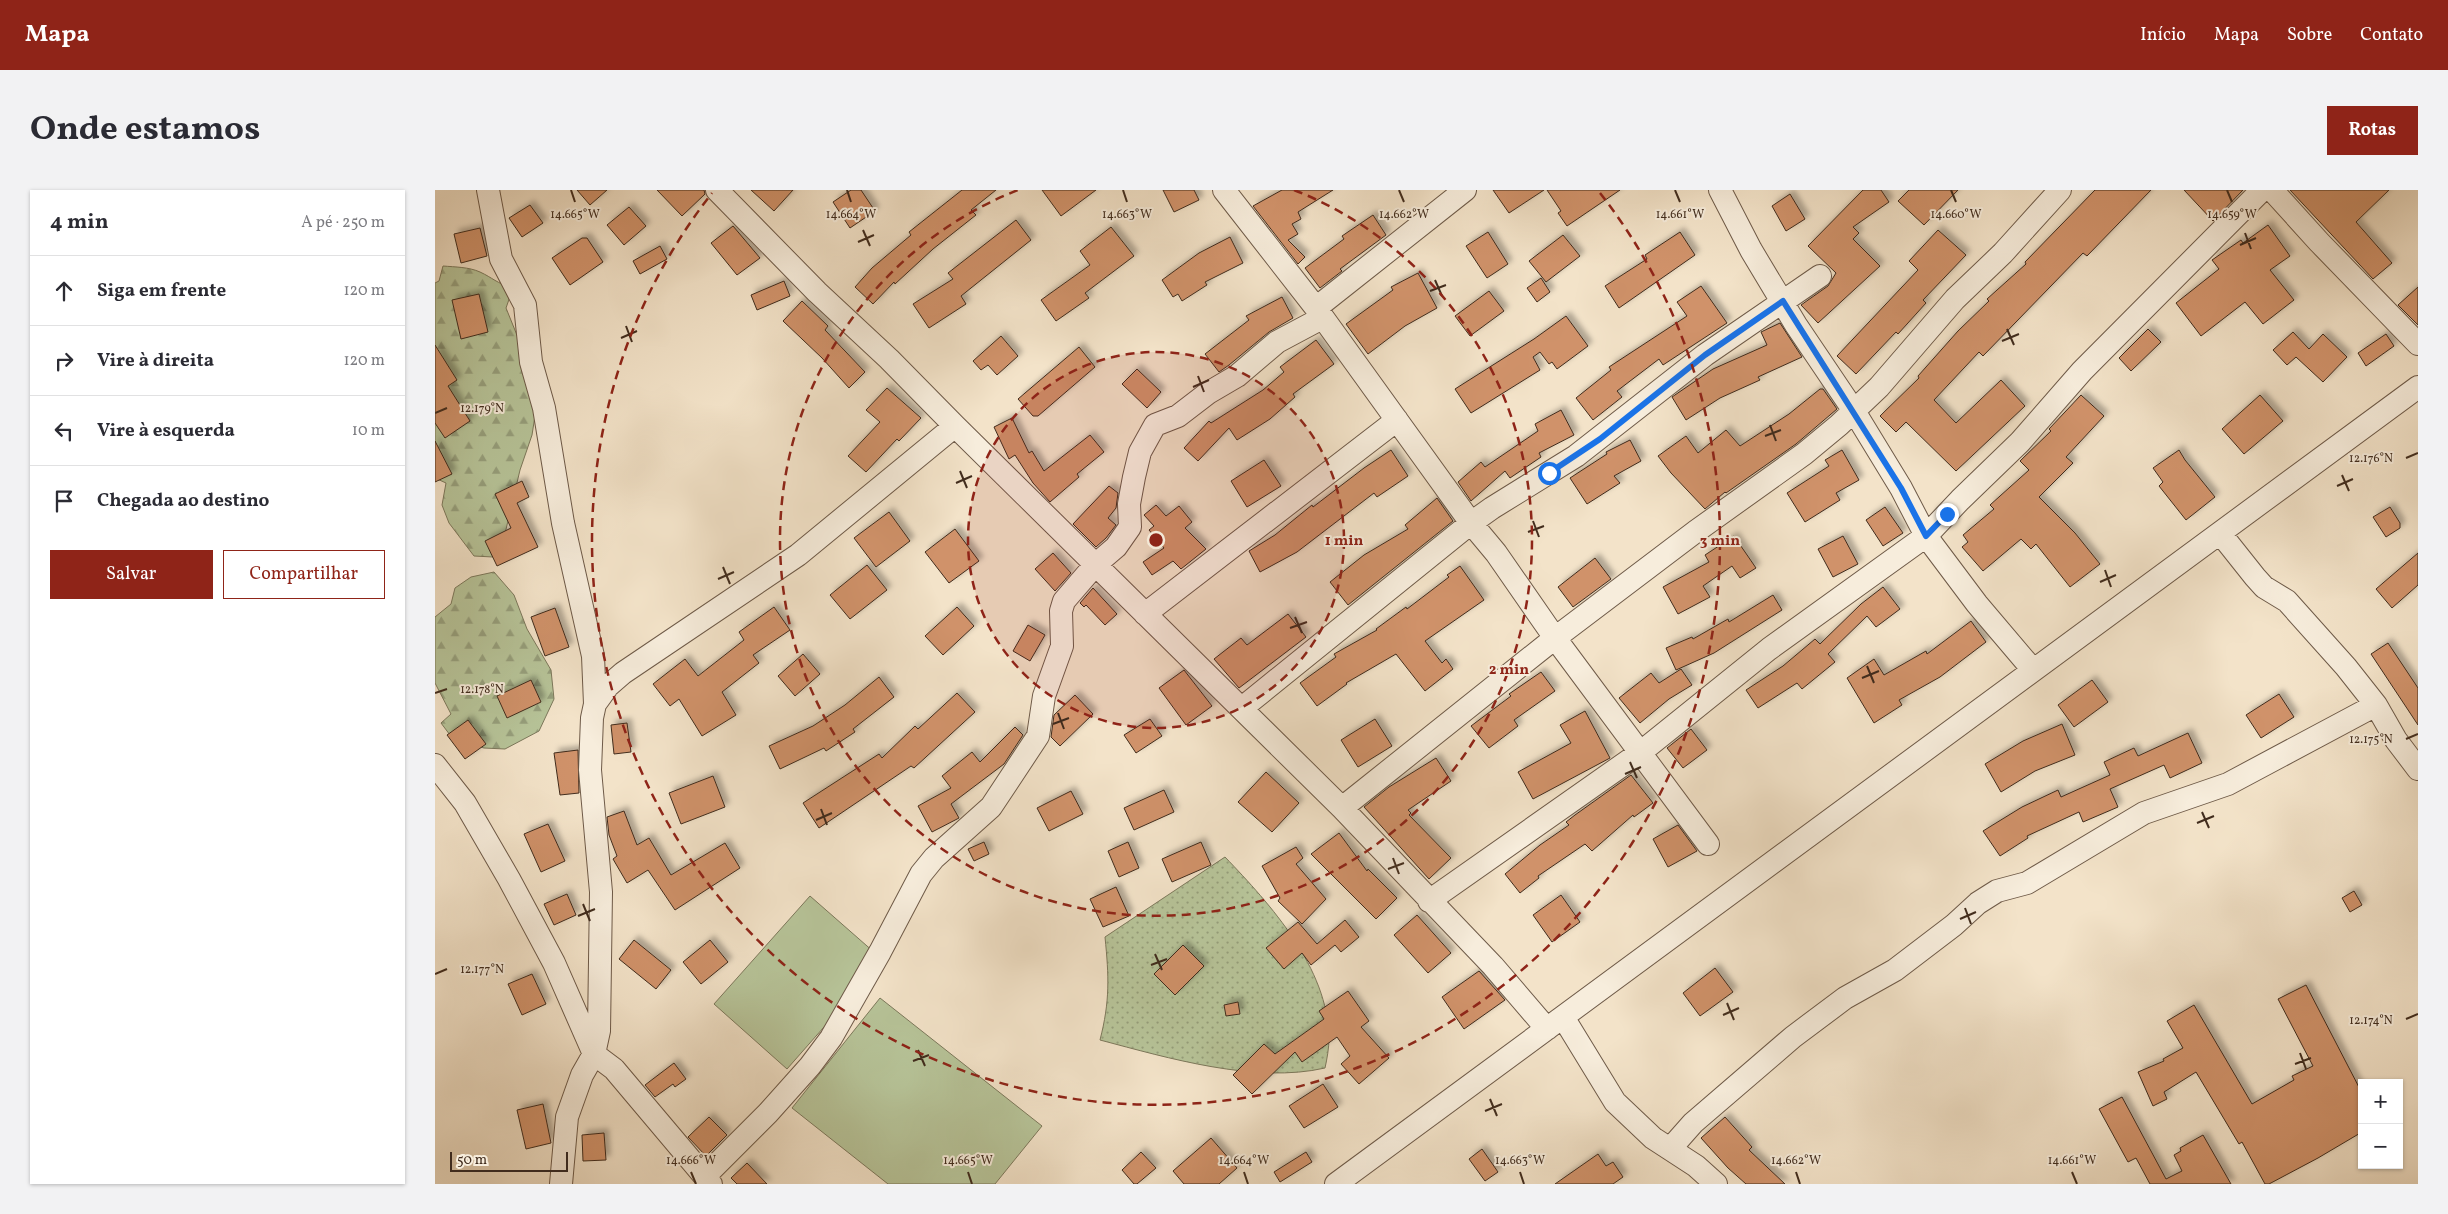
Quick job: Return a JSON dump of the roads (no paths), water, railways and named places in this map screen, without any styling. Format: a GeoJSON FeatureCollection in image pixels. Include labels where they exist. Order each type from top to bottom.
{"type":"FeatureCollection","features":[{"type":"Feature","properties":{"kind":"street"},"geometry":{"type":"LineString","coordinates":[[488,190],[501,259],[525,305],[531,362],[544,408],[563,523],[593,656],[595,704],[590,770],[601,892],[599,1031],[593,1054],[576,1088],[567,1117],[561,1184]]}},
{"type":"Feature","properties":{"kind":"street"},"geometry":{"type":"LineString","coordinates":[[717,190],[817,292],[889,359],[1184,654],[1242,708],[1342,808],[1493,966],[1555,1023],[1615,1102],[1653,1138],[1670,1150],[1693,1175],[1716,1184]]}},
{"type":"Feature","properties":{"kind":"street"},"geometry":{"type":"LineString","coordinates":[[435,765],[465,803],[509,879],[554,963],[593,1054],[614,1069],[708,1180],[810,1066],[831,1038],[881,952],[921,874],[934,858],[991,807],[1002,794],[1038,736],[1044,696],[1062,646],[1061,611],[1064,601],[1095,565],[1116,548],[1130,527],[1129,504],[1134,477],[1141,452],[1155,425],[1178,416],[1208,393],[1237,376],[1277,342],[1319,313],[1465,190]]}},
{"type":"Feature","properties":{"kind":"street"},"geometry":{"type":"LineString","coordinates":[[1719,190],[1743,235],[1783,301],[1901,488],[1926,536],[1977,604],[2033,670]]}},
{"type":"Feature","properties":{"kind":"street"},"geometry":{"type":"LineString","coordinates":[[1342,808],[1555,638],[1695,532],[1804,454],[1854,411],[1879,387],[1955,299],[2003,253],[2060,190]]}},
{"type":"Feature","properties":{"kind":"street"},"geometry":{"type":"LineString","coordinates":[[1429,901],[1641,752],[1769,649],[1926,536],[2020,442],[2082,371],[2262,190]]}},
{"type":"Feature","properties":{"kind":"street"},"geometry":{"type":"LineString","coordinates":[[2272,190],[2418,344]]}},
{"type":"Feature","properties":{"kind":"street"},"geometry":{"type":"LineString","coordinates":[[1227,191],[1319,313],[1471,523],[1496,553],[1555,638],[1708,844]]}},
{"type":"Feature","properties":{"kind":"street"},"geometry":{"type":"LineString","coordinates":[[1242,708],[1471,523],[1576,456],[1705,355],[1820,276]]}},
{"type":"Feature","properties":{"kind":"street"},"geometry":{"type":"LineString","coordinates":[[1336,1184],[2418,387]]}},
{"type":"Feature","properties":{"kind":"street"},"geometry":{"type":"LineString","coordinates":[[1145,614],[1397,420]]}},
{"type":"Feature","properties":{"kind":"street"},"geometry":{"type":"LineString","coordinates":[[595,704],[608,686],[623,673],[798,555],[955,426]]}},
{"type":"Feature","properties":{"kind":"street"},"geometry":{"type":"LineString","coordinates":[[2220,533],[2264,587],[2287,601],[2309,624],[2376,705],[2396,740],[2418,769]]}},
{"type":"Feature","properties":{"kind":"street"},"geometry":{"type":"LineString","coordinates":[[1670,1150],[1693,1123],[1793,1037],[1845,998],[1895,970],[1954,925],[1978,903],[1997,892],[2027,883],[2144,814],[2228,784],[2376,705]]}}]}
